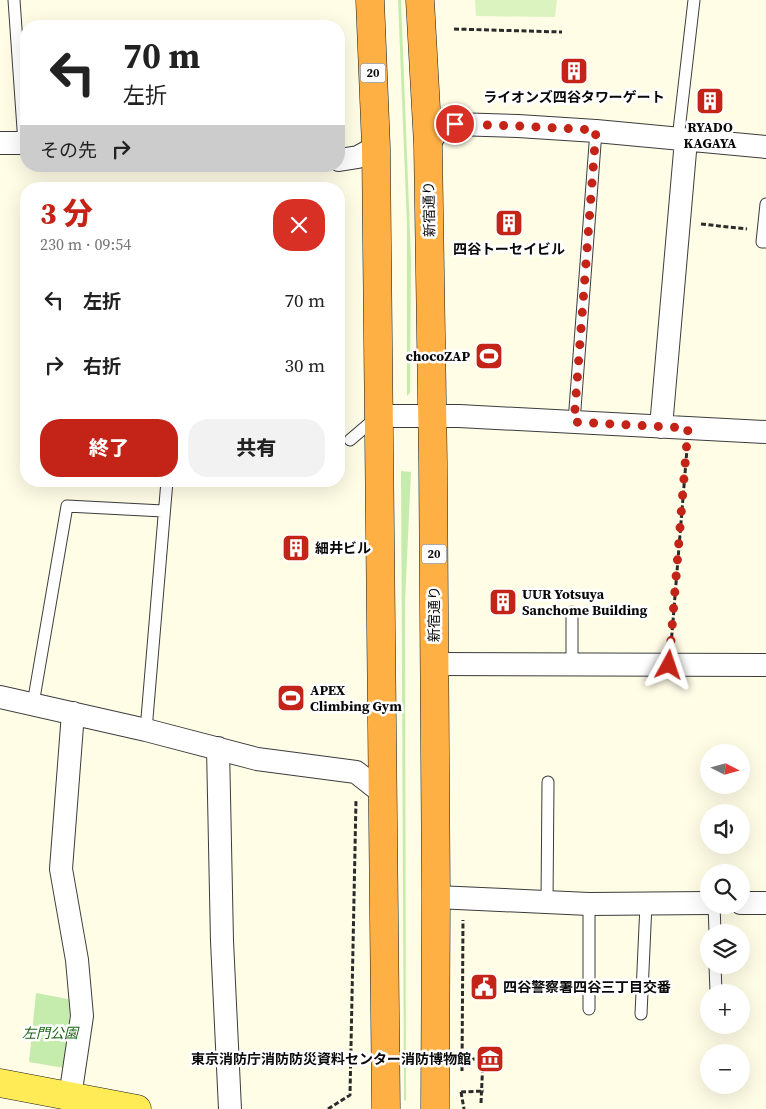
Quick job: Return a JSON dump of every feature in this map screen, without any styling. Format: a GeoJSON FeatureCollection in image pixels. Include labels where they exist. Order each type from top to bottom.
{"type":"FeatureCollection","features":[{"type":"Feature","properties":{"kind":"highway","name":"20"},"geometry":{"type":"LineString","coordinates":[[370,0],[376,146],[386,1109]]}},
{"type":"Feature","properties":{"kind":"highway","name":"新宿通り"},"geometry":{"type":"LineString","coordinates":[[420,0],[428,145],[432,416],[435,664],[435,1109]]}},
{"type":"Feature","properties":{"kind":"main road"},"geometry":{"type":"LineString","coordinates":[[0,1083],[137,1109]]}},
{"type":"Feature","properties":{"kind":"street"},"geometry":{"type":"LineString","coordinates":[[428,145],[438,130],[455,124],[596,130],[766,147]]}},
{"type":"Feature","properties":{"kind":"street"},"geometry":{"type":"LineString","coordinates":[[660,427],[682,139]]}},
{"type":"Feature","properties":{"kind":"street"},"geometry":{"type":"LineString","coordinates":[[0,142],[20,143]]}},
{"type":"Feature","properties":{"kind":"street"},"geometry":{"type":"LineString","coordinates":[[345,159],[358,157],[376,146]]}},
{"type":"Feature","properties":{"kind":"street"},"geometry":{"type":"LineString","coordinates":[[379,416],[432,416],[766,432]]}},
{"type":"Feature","properties":{"kind":"street"},"geometry":{"type":"LineString","coordinates":[[435,664],[766,665]]}},
{"type":"Feature","properties":{"kind":"street"},"geometry":{"type":"LineString","coordinates":[[0,696],[146,730],[257,759],[356,772],[384,794]]}},
{"type":"Feature","properties":{"kind":"street"},"geometry":{"type":"LineString","coordinates":[[70,1097],[82,1016],[77,960],[61,869],[73,713]]}},
{"type":"Feature","properties":{"kind":"street"},"geometry":{"type":"LineString","coordinates":[[218,748],[222,941],[230,1109]]}},
{"type":"Feature","properties":{"kind":"street"},"geometry":{"type":"LineString","coordinates":[[436,897],[589,904],[700,902]]}},
{"type":"Feature","properties":{"kind":"street"},"geometry":{"type":"LineString","coordinates":[[750,902],[766,903]]}},
{"type":"Feature","properties":{"kind":"lane"},"geometry":{"type":"LineString","coordinates":[[14,0],[20,78]]}},
{"type":"Feature","properties":{"kind":"lane"},"geometry":{"type":"LineString","coordinates":[[682,139],[694,0]]}},
{"type":"Feature","properties":{"kind":"lane"},"geometry":{"type":"LineString","coordinates":[[574,422],[596,130]]}},
{"type":"Feature","properties":{"kind":"lane"},"geometry":{"type":"LineString","coordinates":[[766,204],[762,242],[766,242]]}},
{"type":"Feature","properties":{"kind":"lane"},"geometry":{"type":"LineString","coordinates":[[350,440],[379,416]]}},
{"type":"Feature","properties":{"kind":"lane"},"geometry":{"type":"LineString","coordinates":[[146,730],[166,487]]}},
{"type":"Feature","properties":{"kind":"lane"},"geometry":{"type":"LineString","coordinates":[[33,704],[67,506],[163,511]]}},
{"type":"Feature","properties":{"kind":"lane"},"geometry":{"type":"LineString","coordinates":[[572,612],[572,664]]}},
{"type":"Feature","properties":{"kind":"lane"},"geometry":{"type":"LineString","coordinates":[[547,902],[548,782]]}},
{"type":"Feature","properties":{"kind":"lane"},"geometry":{"type":"LineString","coordinates":[[589,904],[589,1010]]}},
{"type":"Feature","properties":{"kind":"lane"},"geometry":{"type":"LineString","coordinates":[[641,1014],[646,904]]}},
{"type":"Feature","properties":{"kind":"path"},"geometry":{"type":"LineString","coordinates":[[454,28],[562,32]]}},
{"type":"Feature","properties":{"kind":"path"},"geometry":{"type":"LineString","coordinates":[[677,222],[763,230]]}},
{"type":"Feature","properties":{"kind":"path"},"geometry":{"type":"LineString","coordinates":[[669,665],[688,428]]}},
{"type":"Feature","properties":{"kind":"path"},"geometry":{"type":"LineString","coordinates":[[328,1109],[350,1094],[356,772]]}},
{"type":"Feature","properties":{"kind":"path"},"geometry":{"type":"LineString","coordinates":[[462,1075],[463,898]]}},
{"type":"Feature","properties":{"kind":"path"},"geometry":{"type":"LineString","coordinates":[[462,1059],[484,1059],[481,1103]]}},
{"type":"Feature","properties":{"kind":"path"},"geometry":{"type":"LineString","coordinates":[[462,1083],[461,1092],[464,1109]]}},
{"type":"Feature","properties":{"kind":"path"},"geometry":{"type":"LineString","coordinates":[[461,1092],[484,1091]]}},
{"type":"Feature","properties":{"kind":"green space"},"geometry":{"type":"Polygon","coordinates":[[[398,0],[401,0],[411,259],[410,393],[407,396],[407,225],[398,0]]]}},
{"type":"Feature","properties":{"kind":"green space"},"geometry":{"type":"Polygon","coordinates":[[[475,0],[557,0],[555,17],[476,16],[475,0]]]}},
{"type":"Feature","properties":{"kind":"green space"},"geometry":{"type":"Polygon","coordinates":[[[401,471],[411,472],[405,602],[406,1101],[404,1100],[401,471]]]}},
{"type":"Feature","properties":{"kind":"green space","name":"左門公園"},"geometry":{"type":"Polygon","coordinates":[[[36,993],[68,999],[71,1003],[64,1068],[29,1062],[36,993]]]}},
{"type":"Feature","properties":{"kind":"place","name":"ライオンズ四谷タワーゲート"},"geometry":{"type":"Point","coordinates":[574,71]}},
{"type":"Feature","properties":{"kind":"place","name":"RYADO KAGAYA"},"geometry":{"type":"Point","coordinates":[710,101]}},
{"type":"Feature","properties":{"kind":"place","name":"四谷トーセイビル"},"geometry":{"type":"Point","coordinates":[509,223]}},
{"type":"Feature","properties":{"kind":"place","name":"chocoZAP"},"geometry":{"type":"Point","coordinates":[489,356]}},
{"type":"Feature","properties":{"kind":"place","name":"細井ビル"},"geometry":{"type":"Point","coordinates":[296,548]}},
{"type":"Feature","properties":{"kind":"place","name":"UUR Yotsuya Sanchome Building"},"geometry":{"type":"Point","coordinates":[503,602]}},
{"type":"Feature","properties":{"kind":"place","name":"APEX Climbing Gym"},"geometry":{"type":"Point","coordinates":[291,698]}},
{"type":"Feature","properties":{"kind":"place","name":"四谷警察署四谷三丁目交番"},"geometry":{"type":"Point","coordinates":[484,987]}},
{"type":"Feature","properties":{"kind":"place","name":"東京消防庁消防防災資料センター消防博物館"},"geometry":{"type":"Point","coordinates":[490,1059]}},
{"type":"Feature","properties":{"kind":"route"},"geometry":{"type":"LineString","coordinates":[[455,124],[596,130],[574,422],[688,428],[669,665]]}}]}
